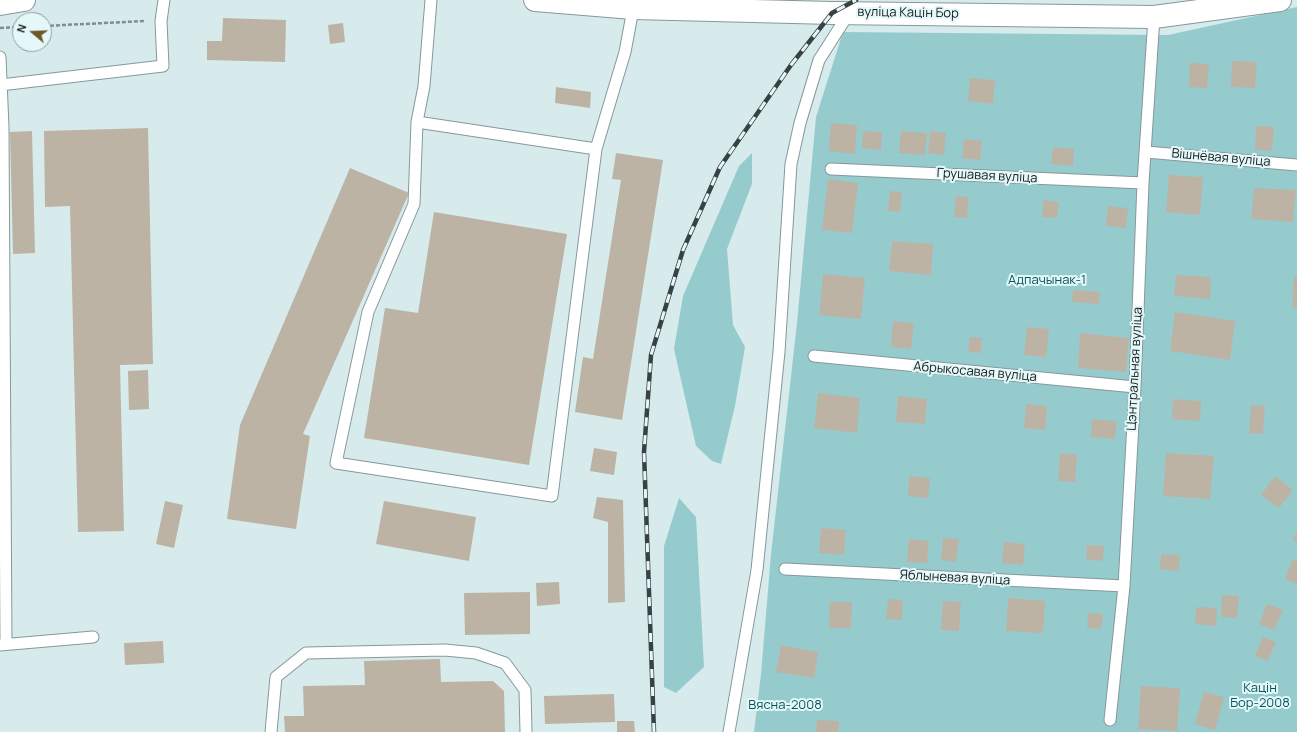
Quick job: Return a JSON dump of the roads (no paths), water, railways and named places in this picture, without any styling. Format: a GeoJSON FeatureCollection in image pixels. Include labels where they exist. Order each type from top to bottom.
{"type":"FeatureCollection","features":[{"type":"Feature","properties":{"kind":"street"},"geometry":{"type":"LineString","coordinates":[[0,4],[24,0]]}},
{"type":"Feature","properties":{"kind":"street","name":"вуліца Кацін Бор"},"geometry":{"type":"LineString","coordinates":[[535,0],[849,13],[1154,17],[1280,0]]}},
{"type":"Feature","properties":{"kind":"lane"},"geometry":{"type":"LineString","coordinates":[[1,85],[163,66],[161,21],[164,0]]}},
{"type":"Feature","properties":{"kind":"lane"},"geometry":{"type":"LineString","coordinates":[[431,0],[424,86],[417,122],[414,204],[368,312],[336,463],[552,496],[596,149],[625,52],[634,4]]}},
{"type":"Feature","properties":{"kind":"lane"},"geometry":{"type":"LineString","coordinates":[[729,732],[757,570],[779,352],[791,164],[800,123],[819,60],[849,13]]}},
{"type":"Feature","properties":{"kind":"lane","name":"Цэнтральная вуліца"},"geometry":{"type":"LineString","coordinates":[[1110,720],[1124,586],[1135,387],[1143,183],[1154,17]]}},
{"type":"Feature","properties":{"kind":"lane"},"geometry":{"type":"LineString","coordinates":[[0,57],[3,127],[3,644],[93,637]]}},
{"type":"Feature","properties":{"kind":"lane"},"geometry":{"type":"LineString","coordinates":[[417,122],[596,149]]}},
{"type":"Feature","properties":{"kind":"lane","name":"Вішнёвая вуліца"},"geometry":{"type":"LineString","coordinates":[[1146,152],[1297,165]]}},
{"type":"Feature","properties":{"kind":"lane","name":"Грушавая вуліца"},"geometry":{"type":"LineString","coordinates":[[831,169],[1143,183]]}},
{"type":"Feature","properties":{"kind":"lane","name":"Абрыкосавая вуліца"},"geometry":{"type":"LineString","coordinates":[[814,356],[1135,387]]}},
{"type":"Feature","properties":{"kind":"lane","name":"Яблыневая вуліца"},"geometry":{"type":"LineString","coordinates":[[785,569],[1124,586]]}},
{"type":"Feature","properties":{"kind":"lane"},"geometry":{"type":"LineString","coordinates":[[271,732],[276,677],[306,653],[445,650],[476,652],[505,663],[525,690],[526,732]]}},
{"type":"Feature","properties":{"kind":"railway"},"geometry":{"type":"LineString","coordinates":[[654,732],[644,452],[651,355],[683,250],[720,167],[791,65],[832,13],[856,0]]}},
{"type":"Feature","properties":{"kind":"park label","name":"Адпачынак-1"},"geometry":{"type":"Point","coordinates":[1047,280]}},
{"type":"Feature","properties":{"kind":"park label","name":"Кацін Бор-2008"},"geometry":{"type":"Point","coordinates":[1260,696]}},
{"type":"Feature","properties":{"kind":"park label","name":"Вясна-2008"},"geometry":{"type":"Point","coordinates":[785,705]}}]}
